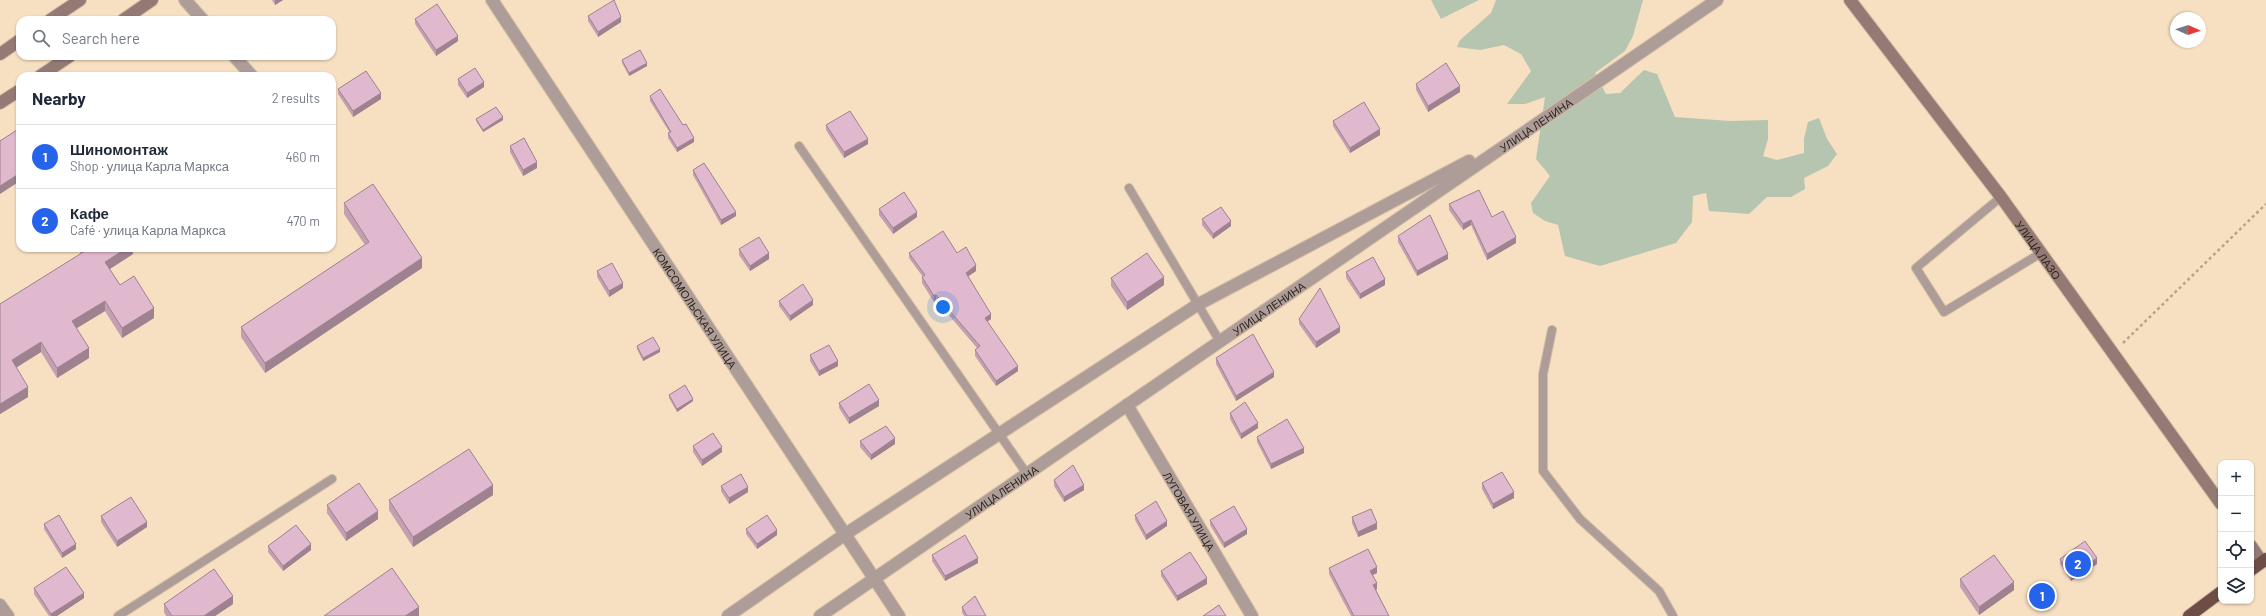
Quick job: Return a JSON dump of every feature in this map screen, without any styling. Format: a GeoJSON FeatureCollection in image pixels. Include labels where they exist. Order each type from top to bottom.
{"type":"FeatureCollection","features":[{"type":"Feature","properties":{"kind":"highway"},"geometry":{"type":"LineString","coordinates":[[2254,568],[2264,560]]}},
{"type":"Feature","properties":{"kind":"highway"},"geometry":{"type":"LineString","coordinates":[[2189,616],[2218,594]]}},
{"type":"Feature","properties":{"kind":"main road"},"geometry":{"type":"LineString","coordinates":[[56,16],[80,0]]}},
{"type":"Feature","properties":{"kind":"main road"},"geometry":{"type":"LineString","coordinates":[[129,16],[152,0]]}},
{"type":"Feature","properties":{"kind":"main road","name":"УЛИЦА ЛАЗО"},"geometry":{"type":"LineString","coordinates":[[1850,0],[2001,198],[2218,500]]}},
{"type":"Feature","properties":{"kind":"main road"},"geometry":{"type":"LineString","coordinates":[[0,54],[16,43]]}},
{"type":"Feature","properties":{"kind":"main road"},"geometry":{"type":"LineString","coordinates":[[46,72],[64,60]]}},
{"type":"Feature","properties":{"kind":"main road"},"geometry":{"type":"LineString","coordinates":[[0,103],[16,93]]}},
{"type":"Feature","properties":{"kind":"main road"},"geometry":{"type":"LineString","coordinates":[[2254,549],[2264,560]]}},
{"type":"Feature","properties":{"kind":"street"},"geometry":{"type":"LineString","coordinates":[[185,0],[199,16]]}},
{"type":"Feature","properties":{"kind":"street","name":"КОМСОМОЛЬСКАЯ УЛИЦА"},"geometry":{"type":"LineString","coordinates":[[492,0],[844,535],[899,616]]}},
{"type":"Feature","properties":{"kind":"street","name":"УЛИЦА ЛЕНИНА"},"geometry":{"type":"LineString","coordinates":[[820,616],[1521,133],[1717,0]]}},
{"type":"Feature","properties":{"kind":"street"},"geometry":{"type":"LineString","coordinates":[[238,60],[248,72]]}},
{"type":"Feature","properties":{"kind":"street"},"geometry":{"type":"LineString","coordinates":[[728,616],[844,535],[1197,305],[1521,133]]}},
{"type":"Feature","properties":{"kind":"street","name":"ЛУГОВАЯ УЛИЦА"},"geometry":{"type":"LineString","coordinates":[[1127,404],[1252,616]]}},
{"type":"Feature","properties":{"kind":"street"},"geometry":{"type":"LineString","coordinates":[[0,605],[8,616]]}},
{"type":"Feature","properties":{"kind":"lane"},"geometry":{"type":"LineString","coordinates":[[799,146],[1027,474]]}},
{"type":"Feature","properties":{"kind":"lane"},"geometry":{"type":"LineString","coordinates":[[1129,188],[1197,305],[1220,340]]}},
{"type":"Feature","properties":{"kind":"lane"},"geometry":{"type":"LineString","coordinates":[[2001,198],[1916,268],[1944,312],[2040,253]]}},
{"type":"Feature","properties":{"kind":"lane"},"geometry":{"type":"LineString","coordinates":[[1552,330],[1543,374],[1543,471],[1580,519],[1658,591],[1673,616]]}},
{"type":"Feature","properties":{"kind":"lane"},"geometry":{"type":"LineString","coordinates":[[118,616],[332,479]]}},
{"type":"Feature","properties":{"kind":"path"},"geometry":{"type":"LineString","coordinates":[[2113,353],[2266,204]]}},
{"type":"Feature","properties":{"kind":"green space"},"geometry":{"type":"Polygon","coordinates":[[[1431,0],[1479,0],[1441,19],[1431,0]]]}},
{"type":"Feature","properties":{"kind":"green space"},"geometry":{"type":"Polygon","coordinates":[[[1496,0],[1643,0],[1633,36],[1625,51],[1595,73],[1606,94],[1620,93],[1644,70],[1657,74],[1675,117],[1730,121],[1768,120],[1768,139],[1763,156],[1777,160],[1804,153],[1804,139],[1808,122],[1819,118],[1827,139],[1837,154],[1828,166],[1804,178],[1805,189],[1791,197],[1767,197],[1749,214],[1709,211],[1706,193],[1693,196],[1692,222],[1676,243],[1600,266],[1565,256],[1558,225],[1545,221],[1533,213],[1531,203],[1550,176],[1536,159],[1545,97],[1525,104],[1507,104],[1531,71],[1521,54],[1504,45],[1480,50],[1457,47],[1460,40],[1491,13],[1496,0]]]}},
{"type":"Feature","properties":{"kind":"building"},"geometry":{"type":"Polygon","coordinates":[[[614,0],[621,17],[598,32],[588,16],[614,0]]]}},
{"type":"Feature","properties":{"kind":"building"},"geometry":{"type":"Polygon","coordinates":[[[437,4],[458,36],[436,50],[415,19],[437,4]]]}},
{"type":"Feature","properties":{"kind":"building"},"geometry":{"type":"Polygon","coordinates":[[[640,50],[647,63],[629,73],[622,60],[640,50]]]}},
{"type":"Feature","properties":{"kind":"building"},"geometry":{"type":"Polygon","coordinates":[[[1446,63],[1460,86],[1428,106],[1416,84],[1446,63]]]}},
{"type":"Feature","properties":{"kind":"building"},"geometry":{"type":"Polygon","coordinates":[[[475,68],[484,82],[467,93],[458,79],[475,68]]]}},
{"type":"Feature","properties":{"kind":"building"},"geometry":{"type":"Polygon","coordinates":[[[366,71],[381,93],[353,111],[338,89],[366,71]]]}},
{"type":"Feature","properties":{"kind":"building"},"geometry":{"type":"Polygon","coordinates":[[[660,89],[683,125],[686,124],[694,138],[677,148],[668,133],[671,132],[650,96],[660,89]]]}},
{"type":"Feature","properties":{"kind":"building"},"geometry":{"type":"Polygon","coordinates":[[[1364,102],[1380,129],[1350,148],[1333,121],[1364,102]]]}},
{"type":"Feature","properties":{"kind":"building"},"geometry":{"type":"Polygon","coordinates":[[[496,107],[503,117],[483,130],[476,119],[496,107]]]}},
{"type":"Feature","properties":{"kind":"building"},"geometry":{"type":"Polygon","coordinates":[[[850,111],[868,139],[844,152],[826,125],[850,111]]]}},
{"type":"Feature","properties":{"kind":"building"},"geometry":{"type":"Polygon","coordinates":[[[16,131],[16,176],[0,186],[0,141],[16,131]]]}},
{"type":"Feature","properties":{"kind":"building"},"geometry":{"type":"Polygon","coordinates":[[[524,138],[537,162],[523,170],[510,146],[524,138]]]}},
{"type":"Feature","properties":{"kind":"building"},"geometry":{"type":"Polygon","coordinates":[[[704,163],[736,212],[721,220],[693,170],[704,163]]]}},
{"type":"Feature","properties":{"kind":"building"},"geometry":{"type":"Polygon","coordinates":[[[373,184],[422,258],[265,363],[241,327],[369,242],[344,203],[373,184]]]}},
{"type":"Feature","properties":{"kind":"building"},"geometry":{"type":"Polygon","coordinates":[[[1479,190],[1492,217],[1503,211],[1516,237],[1487,254],[1471,220],[1463,224],[1449,204],[1479,190]]]}},
{"type":"Feature","properties":{"kind":"building"},"geometry":{"type":"Polygon","coordinates":[[[904,192],[917,212],[893,228],[879,209],[904,192]]]}},
{"type":"Feature","properties":{"kind":"building"},"geometry":{"type":"Polygon","coordinates":[[[1221,207],[1231,221],[1213,234],[1202,219],[1221,207]]]}},
{"type":"Feature","properties":{"kind":"building"},"geometry":{"type":"Polygon","coordinates":[[[1430,215],[1448,254],[1417,271],[1398,236],[1430,215]]]}},
{"type":"Feature","properties":{"kind":"building"},"geometry":{"type":"Polygon","coordinates":[[[943,231],[957,253],[966,247],[976,265],[966,273],[991,314],[985,318],[1018,366],[996,381],[975,350],[980,346],[936,295],[934,296],[922,277],[925,275],[909,253],[943,231]]]}},
{"type":"Feature","properties":{"kind":"building"},"geometry":{"type":"Polygon","coordinates":[[[759,237],[769,253],[750,266],[739,249],[759,237]]]}},
{"type":"Feature","properties":{"kind":"building"},"geometry":{"type":"Polygon","coordinates":[[[83,252],[121,252],[105,262],[120,285],[134,276],[154,308],[122,328],[105,301],[72,321],[89,348],[57,368],[41,342],[12,360],[28,387],[0,404],[0,304],[83,252]]]}},
{"type":"Feature","properties":{"kind":"building"},"geometry":{"type":"Polygon","coordinates":[[[1147,253],[1164,277],[1127,302],[1111,278],[1147,253]]]}},
{"type":"Feature","properties":{"kind":"building"},"geometry":{"type":"Polygon","coordinates":[[[1373,257],[1385,279],[1360,294],[1346,272],[1373,257]]]}},
{"type":"Feature","properties":{"kind":"building"},"geometry":{"type":"Polygon","coordinates":[[[612,263],[623,283],[609,291],[597,271],[612,263]]]}},
{"type":"Feature","properties":{"kind":"building"},"geometry":{"type":"Polygon","coordinates":[[[803,284],[813,300],[790,316],[779,301],[803,284]]]}},
{"type":"Feature","properties":{"kind":"building"},"geometry":{"type":"Polygon","coordinates":[[[1320,288],[1340,327],[1316,342],[1299,319],[1320,288]]]}},
{"type":"Feature","properties":{"kind":"building"},"geometry":{"type":"Polygon","coordinates":[[[1253,334],[1274,372],[1236,396],[1216,358],[1253,334]]]}},
{"type":"Feature","properties":{"kind":"building"},"geometry":{"type":"Polygon","coordinates":[[[653,337],[660,349],[643,358],[637,346],[653,337]]]}},
{"type":"Feature","properties":{"kind":"building"},"geometry":{"type":"Polygon","coordinates":[[[829,345],[838,361],[819,371],[810,355],[829,345]]]}},
{"type":"Feature","properties":{"kind":"building"},"geometry":{"type":"Polygon","coordinates":[[[869,384],[879,400],[849,418],[839,403],[869,384]]]}},
{"type":"Feature","properties":{"kind":"building"},"geometry":{"type":"Polygon","coordinates":[[[685,385],[693,399],[677,409],[669,395],[685,385]]]}},
{"type":"Feature","properties":{"kind":"building"},"geometry":{"type":"Polygon","coordinates":[[[1245,402],[1258,423],[1241,434],[1230,413],[1245,402]]]}},
{"type":"Feature","properties":{"kind":"building"},"geometry":{"type":"Polygon","coordinates":[[[1287,419],[1304,448],[1271,464],[1257,437],[1287,419]]]}},
{"type":"Feature","properties":{"kind":"building"},"geometry":{"type":"Polygon","coordinates":[[[886,426],[895,438],[871,455],[860,441],[886,426]]]}},
{"type":"Feature","properties":{"kind":"building"},"geometry":{"type":"Polygon","coordinates":[[[713,433],[722,447],[702,460],[693,446],[713,433]]]}},
{"type":"Feature","properties":{"kind":"building"},"geometry":{"type":"Polygon","coordinates":[[[469,449],[493,485],[413,537],[389,500],[469,449]]]}},
{"type":"Feature","properties":{"kind":"building"},"geometry":{"type":"Polygon","coordinates":[[[1073,465],[1084,485],[1064,497],[1054,480],[1073,465]]]}},
{"type":"Feature","properties":{"kind":"building"},"geometry":{"type":"Polygon","coordinates":[[[1502,472],[1514,492],[1493,504],[1482,483],[1502,472]]]}},
{"type":"Feature","properties":{"kind":"building"},"geometry":{"type":"Polygon","coordinates":[[[741,474],[748,487],[729,498],[721,486],[741,474]]]}},
{"type":"Feature","properties":{"kind":"building"},"geometry":{"type":"Polygon","coordinates":[[[359,483],[378,511],[346,533],[327,505],[359,483]]]}},
{"type":"Feature","properties":{"kind":"building"},"geometry":{"type":"Polygon","coordinates":[[[131,497],[147,522],[117,541],[101,516],[131,497]]]}},
{"type":"Feature","properties":{"kind":"building"},"geometry":{"type":"Polygon","coordinates":[[[1156,501],[1167,521],[1146,535],[1135,515],[1156,501]]]}},
{"type":"Feature","properties":{"kind":"building"},"geometry":{"type":"Polygon","coordinates":[[[1234,506],[1247,529],[1224,543],[1210,520],[1234,506]]]}},
{"type":"Feature","properties":{"kind":"building"},"geometry":{"type":"Polygon","coordinates":[[[1371,509],[1377,523],[1358,532],[1352,517],[1371,509]]]}},
{"type":"Feature","properties":{"kind":"building"},"geometry":{"type":"Polygon","coordinates":[[[59,515],[76,544],[62,553],[44,524],[59,515]]]}},
{"type":"Feature","properties":{"kind":"building"},"geometry":{"type":"Polygon","coordinates":[[[767,515],[777,530],[757,544],[746,529],[767,515]]]}},
{"type":"Feature","properties":{"kind":"building"},"geometry":{"type":"Polygon","coordinates":[[[296,525],[311,544],[283,566],[268,546],[296,525]]]}},
{"type":"Feature","properties":{"kind":"building"},"geometry":{"type":"Polygon","coordinates":[[[965,535],[978,558],[945,576],[932,555],[965,535]]]}},
{"type":"Feature","properties":{"kind":"building"},"geometry":{"type":"Polygon","coordinates":[[[2085,541],[2097,558],[2071,576],[2060,559],[2085,541]]]}},
{"type":"Feature","properties":{"kind":"building"},"geometry":{"type":"Polygon","coordinates":[[[1368,549],[1377,567],[1370,571],[1377,583],[1373,585],[1389,616],[1354,616],[1329,568],[1368,549]]]}},
{"type":"Feature","properties":{"kind":"building"},"geometry":{"type":"Polygon","coordinates":[[[1190,552],[1207,578],[1177,596],[1161,571],[1190,552]]]}},
{"type":"Feature","properties":{"kind":"building"},"geometry":{"type":"Polygon","coordinates":[[[1994,555],[2014,582],[1979,607],[1960,579],[1994,555]]]}},
{"type":"Feature","properties":{"kind":"building"},"geometry":{"type":"Polygon","coordinates":[[[66,567],[84,593],[51,614],[34,588],[66,567]]]}},
{"type":"Feature","properties":{"kind":"building"},"geometry":{"type":"Polygon","coordinates":[[[392,568],[419,607],[405,616],[324,616],[392,568]]]}},
{"type":"Feature","properties":{"kind":"building"},"geometry":{"type":"Polygon","coordinates":[[[214,569],[233,596],[204,616],[172,616],[164,604],[214,569]]]}},
{"type":"Feature","properties":{"kind":"building"},"geometry":{"type":"Polygon","coordinates":[[[975,596],[986,616],[967,616],[962,607],[975,596]]]}},
{"type":"Feature","properties":{"kind":"building"},"geometry":{"type":"Polygon","coordinates":[[[1219,605],[1226,616],[1203,616],[1219,605]]]}},
{"type":"Feature","properties":{"kind":"place","name":"Кафе"},"geometry":{"type":"Point","coordinates":[2078,564]}},
{"type":"Feature","properties":{"kind":"place","name":"Шиномонтаж"},"geometry":{"type":"Point","coordinates":[2042,596]}}]}
